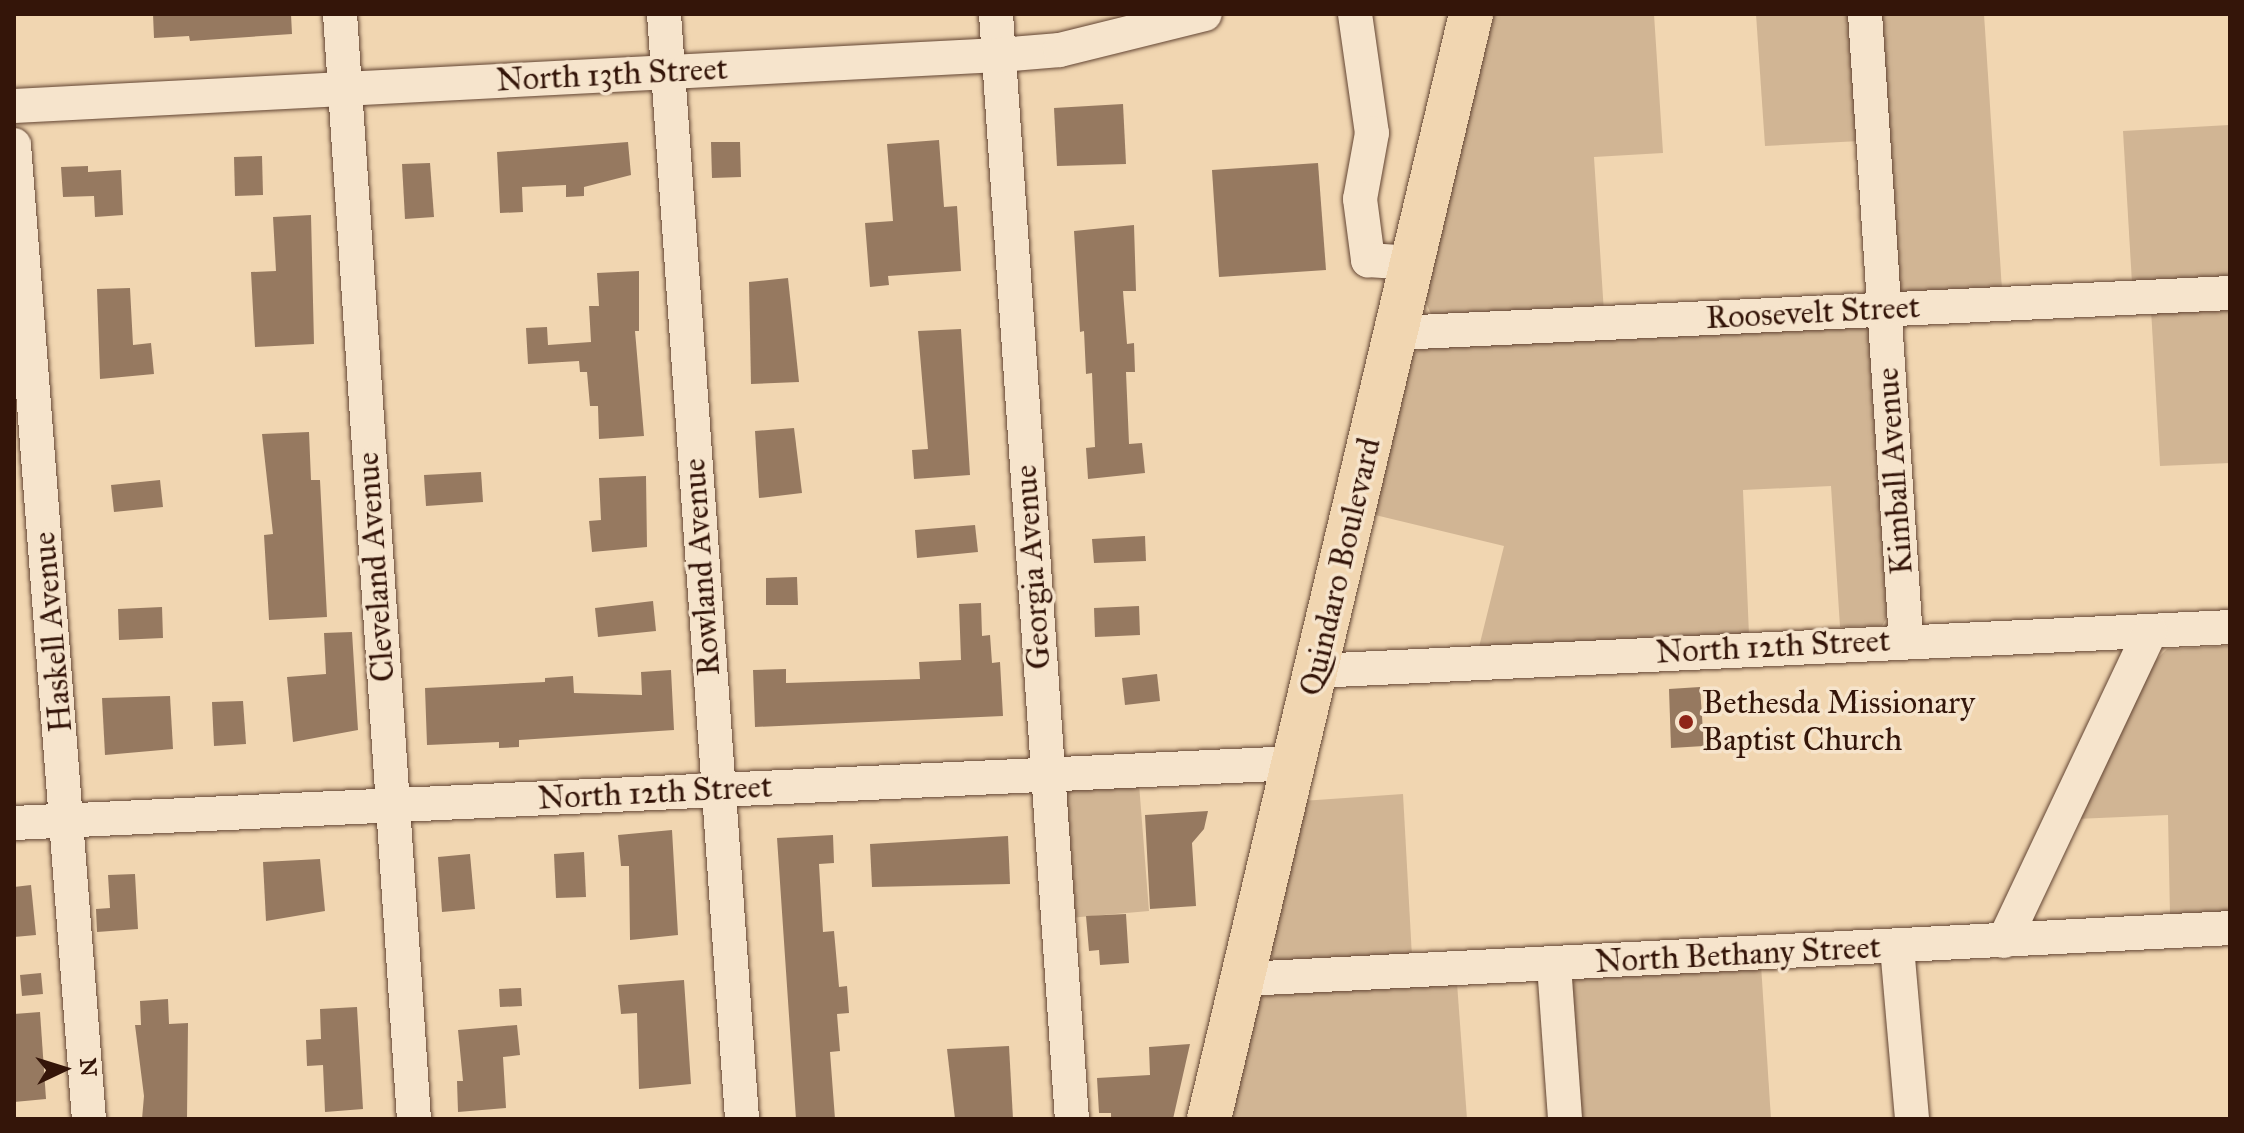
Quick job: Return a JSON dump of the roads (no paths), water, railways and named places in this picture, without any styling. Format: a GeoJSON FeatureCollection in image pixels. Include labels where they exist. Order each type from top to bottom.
{"type":"FeatureCollection","features":[{"type":"Feature","properties":{"kind":"main road","name":"Quindaro Boulevard"},"geometry":{"type":"LineString","coordinates":[[1209,1119],[1245,979],[1471,14]]}},
{"type":"Feature","properties":{"kind":"street","name":"Cleveland Avenue"},"geometry":{"type":"LineString","coordinates":[[340,14],[414,1119]]}},
{"type":"Feature","properties":{"kind":"street","name":"Rowland Avenue"},"geometry":{"type":"LineString","coordinates":[[664,14],[742,1119]]}},
{"type":"Feature","properties":{"kind":"street","name":"Georgia Avenue"},"geometry":{"type":"LineString","coordinates":[[996,14],[1072,1119]]}},
{"type":"Feature","properties":{"kind":"street","name":"North 13th Street"},"geometry":{"type":"LineString","coordinates":[[14,106],[999,55],[1060,50],[1205,14]]}},
{"type":"Feature","properties":{"kind":"street"},"geometry":{"type":"LineString","coordinates":[[1355,14],[1372,133],[1360,199],[1368,260],[1413,263]]}},
{"type":"Feature","properties":{"kind":"street","name":"Kimball Avenue"},"geometry":{"type":"LineString","coordinates":[[1865,14],[1906,640]]}},
{"type":"Feature","properties":{"kind":"street","name":"Haskell Avenue"},"geometry":{"type":"LineString","coordinates":[[14,145],[89,1119]]}},
{"type":"Feature","properties":{"kind":"street","name":"Roosevelt Street"},"geometry":{"type":"LineString","coordinates":[[1397,333],[2230,293]]}},
{"type":"Feature","properties":{"kind":"street","name":"North 12th Street"},"geometry":{"type":"LineString","coordinates":[[1315,671],[1906,640],[2230,627]]}},
{"type":"Feature","properties":{"kind":"street"},"geometry":{"type":"LineString","coordinates":[[2004,941],[2150,632]]}},
{"type":"Feature","properties":{"kind":"street","name":"North 12th Street"},"geometry":{"type":"LineString","coordinates":[[14,823],[1295,763]]}},
{"type":"Feature","properties":{"kind":"street","name":"North Bethany Street"},"geometry":{"type":"LineString","coordinates":[[1245,979],[2230,928]]}},
{"type":"Feature","properties":{"kind":"street"},"geometry":{"type":"LineString","coordinates":[[1897,947],[1912,1119]]}},
{"type":"Feature","properties":{"kind":"street"},"geometry":{"type":"LineString","coordinates":[[1554,965],[1565,1119]]}},
{"type":"Feature","properties":{"kind":"place","name":"Bethesda Missionary Baptist Church"},"geometry":{"type":"Point","coordinates":[1686,722]}}]}
